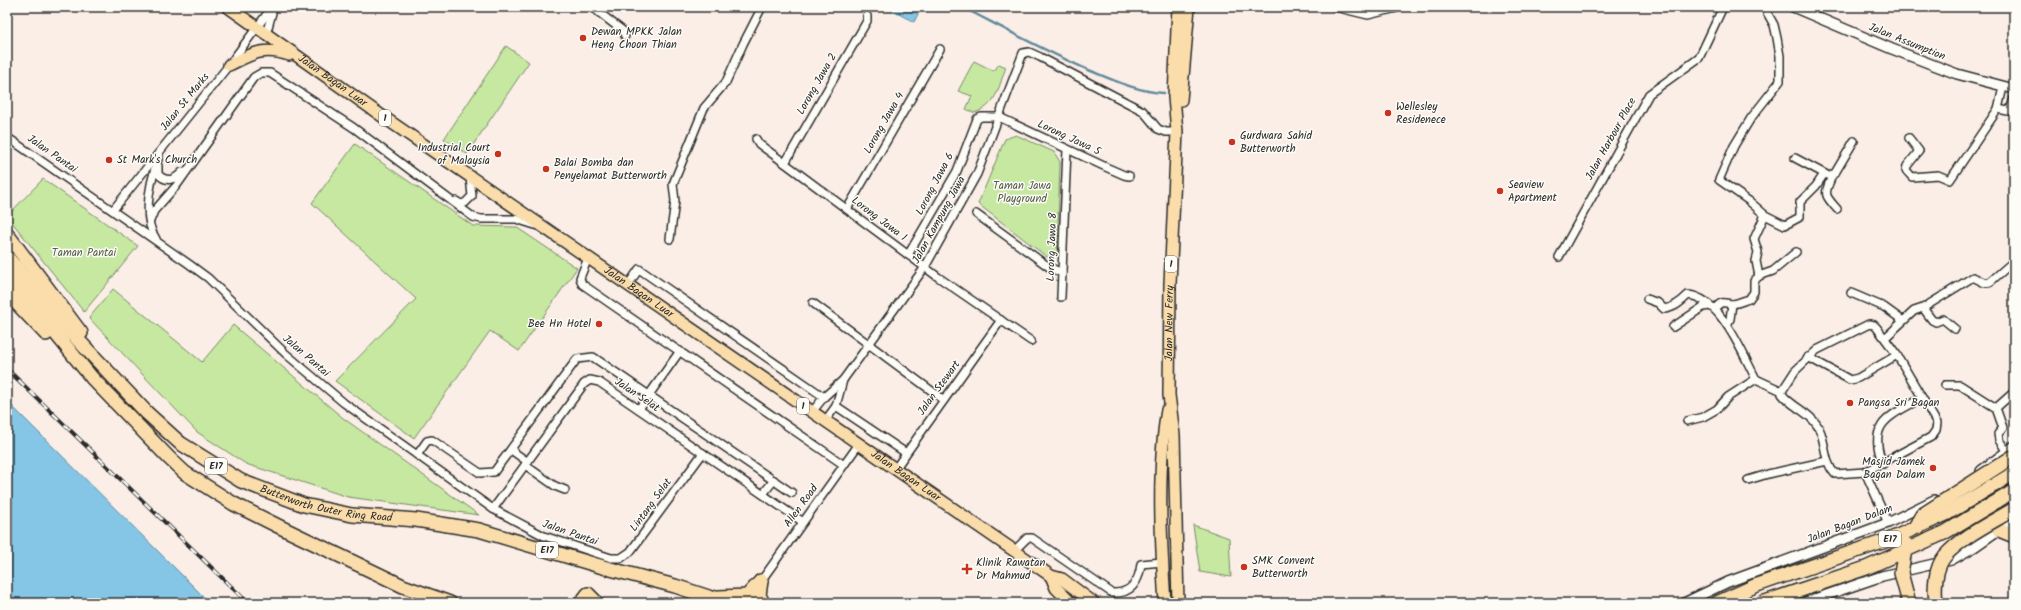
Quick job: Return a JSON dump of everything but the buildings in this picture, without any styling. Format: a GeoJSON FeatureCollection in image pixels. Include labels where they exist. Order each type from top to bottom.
{"type":"FeatureCollection","features":[{"type":"Feature","properties":{"kind":"highway"},"geometry":{"type":"LineString","coordinates":[[7,234],[108,370]]}},
{"type":"Feature","properties":{"kind":"highway","name":"Butterworth Outer Ring Road"},"geometry":{"type":"LineString","coordinates":[[7,257],[63,324],[147,413],[195,454],[241,481],[304,505],[352,515],[416,520],[479,530],[708,596],[727,603]]}},
{"type":"Feature","properties":{"kind":"highway","name":"E17"},"geometry":{"type":"LineString","coordinates":[[7,274],[92,378],[169,458],[195,480],[234,504],[278,526],[403,586],[450,603]]}},
{"type":"Feature","properties":{"kind":"highway"},"geometry":{"type":"LineString","coordinates":[[7,293],[92,378]]}},
{"type":"Feature","properties":{"kind":"highway"},"geometry":{"type":"LineString","coordinates":[[1909,603],[1901,573],[1906,544],[1922,515],[2009,453]]}},
{"type":"Feature","properties":{"kind":"highway","name":"E17"},"geometry":{"type":"LineString","coordinates":[[1717,603],[1757,585],[1891,539],[1948,513],[2014,473]]}},
{"type":"Feature","properties":{"kind":"highway","name":"E17"},"geometry":{"type":"LineString","coordinates":[[1762,603],[1866,568],[1944,533],[2014,491]]}},
{"type":"Feature","properties":{"kind":"highway"},"geometry":{"type":"LineString","coordinates":[[1936,603],[1934,590],[1937,575],[1945,557],[1960,544],[2014,510]]}},
{"type":"Feature","properties":{"kind":"highway"},"geometry":{"type":"LineString","coordinates":[[2007,524],[2014,536]]}},
{"type":"Feature","properties":{"kind":"highway"},"geometry":{"type":"LineString","coordinates":[[708,596],[742,598],[750,594],[761,581]]}},
{"type":"Feature","properties":{"kind":"highway"},"geometry":{"type":"LineString","coordinates":[[761,581],[759,595],[763,603]]}},
{"type":"Feature","properties":{"kind":"highway"},"geometry":{"type":"LineString","coordinates":[[581,603],[588,594],[597,603]]}},
{"type":"Feature","properties":{"kind":"main road","name":"Jalan Bagan Luar"},"geometry":{"type":"LineString","coordinates":[[228,7],[266,35],[628,286],[1014,551],[1051,576],[1062,579],[1094,603]]}},
{"type":"Feature","properties":{"kind":"main road","name":"Jalan New Ferry"},"geometry":{"type":"LineString","coordinates":[[1177,132],[1174,97],[1178,7]]}},
{"type":"Feature","properties":{"kind":"main road","name":"Jalan New Ferry"},"geometry":{"type":"LineString","coordinates":[[1178,603],[1174,435],[1170,395],[1171,245],[1177,132],[1182,96],[1188,7]]}},
{"type":"Feature","properties":{"kind":"main road"},"geometry":{"type":"LineString","coordinates":[[228,65],[254,53],[267,51],[281,52],[299,58]]}},
{"type":"Feature","properties":{"kind":"main road","name":"Jalan New Ferry"},"geometry":{"type":"LineString","coordinates":[[1165,603],[1162,562],[1162,436],[1170,395]]}},
{"type":"Feature","properties":{"kind":"main road","name":"Jalan Bagan Luar"},"geometry":{"type":"LineString","coordinates":[[1051,576],[1056,588],[1071,603]]}},
{"type":"Feature","properties":{"kind":"main road"},"geometry":{"type":"LineString","coordinates":[[1154,603],[1164,588]]}},
{"type":"Feature","properties":{"kind":"street","name":"Jalan St Marks"},"geometry":{"type":"LineString","coordinates":[[113,210],[273,7]]}},
{"type":"Feature","properties":{"kind":"street"},"geometry":{"type":"LineString","coordinates":[[266,35],[273,7]]}},
{"type":"Feature","properties":{"kind":"street"},"geometry":{"type":"LineString","coordinates":[[592,7],[623,31],[625,36]]}},
{"type":"Feature","properties":{"kind":"street"},"geometry":{"type":"LineString","coordinates":[[670,239],[675,207],[673,184],[704,108],[726,82],[762,7]]}},
{"type":"Feature","properties":{"kind":"street"},"geometry":{"type":"LineString","coordinates":[[1335,7],[1368,15],[1401,7]]}},
{"type":"Feature","properties":{"kind":"street","name":"Jalan Harbour Place"},"geometry":{"type":"LineString","coordinates":[[1559,257],[1649,94],[1698,58],[1723,7]]}},
{"type":"Feature","properties":{"kind":"street"},"geometry":{"type":"LineString","coordinates":[[1764,7],[1774,25],[1777,38],[1780,56],[1780,80],[1751,118],[1734,146],[1719,180],[1749,201],[1765,215],[1785,225],[1800,217],[1800,202],[1828,174]]}},
{"type":"Feature","properties":{"kind":"street","name":"Jalan Assumption"},"geometry":{"type":"LineString","coordinates":[[1793,7],[1885,46],[1957,74],[2014,89]]}},
{"type":"Feature","properties":{"kind":"street","name":"Lorong Jawa 2"},"geometry":{"type":"LineString","coordinates":[[785,163],[867,21],[867,16]]}},
{"type":"Feature","properties":{"kind":"street","name":"Lorong Jawa 4"},"geometry":{"type":"LineString","coordinates":[[847,209],[940,49]]}},
{"type":"Feature","properties":{"kind":"street","name":"Jalan Kampung Jawa"},"geometry":{"type":"LineString","coordinates":[[812,412],[824,397],[843,380],[925,267],[977,174],[1023,53],[1029,52],[1040,57],[1143,111],[1158,129],[1166,132],[1177,132]]}},
{"type":"Feature","properties":{"kind":"street"},"geometry":{"type":"LineString","coordinates":[[150,221],[154,211],[177,185],[254,77],[261,73],[270,72],[354,128],[446,195],[473,217],[481,219],[516,219],[545,228]]}},
{"type":"Feature","properties":{"kind":"street"},"geometry":{"type":"LineString","coordinates":[[1909,138],[1919,151],[1907,166],[1906,170],[1912,177],[1938,175],[1950,180],[1998,109],[2003,87]]}},
{"type":"Feature","properties":{"kind":"street"},"geometry":{"type":"LineString","coordinates":[[1998,109],[2008,111],[2011,108],[2014,98]]}},
{"type":"Feature","properties":{"kind":"street","name":"Lorong Jawa 6"},"geometry":{"type":"LineString","coordinates":[[908,255],[957,171],[977,119],[981,117],[999,117]]}},
{"type":"Feature","properties":{"kind":"street","name":"Lorong Jawa 5"},"geometry":{"type":"LineString","coordinates":[[999,117],[1129,176]]}},
{"type":"Feature","properties":{"kind":"street","name":"Jalan Pantai"},"geometry":{"type":"LineString","coordinates":[[7,137],[208,278],[286,354],[338,398],[494,509],[544,536],[611,558]]}},
{"type":"Feature","properties":{"kind":"street","name":"Lorong Jawa 1"},"geometry":{"type":"LineString","coordinates":[[756,139],[759,144],[908,255],[1031,341]]}},
{"type":"Feature","properties":{"kind":"street"},"geometry":{"type":"LineString","coordinates":[[1795,158],[1828,174],[1835,173],[1854,141]]}},
{"type":"Feature","properties":{"kind":"street","name":"Lorong Jawa 8"},"geometry":{"type":"LineString","coordinates":[[1061,297],[1067,149]]}},
{"type":"Feature","properties":{"kind":"street"},"geometry":{"type":"LineString","coordinates":[[160,150],[158,174],[162,178],[168,180],[176,178],[194,161]]}},
{"type":"Feature","properties":{"kind":"street"},"geometry":{"type":"LineString","coordinates":[[158,242],[151,232],[149,192],[151,179],[160,150]]}},
{"type":"Feature","properties":{"kind":"street"},"geometry":{"type":"LineString","coordinates":[[1828,174],[1826,194],[1837,209]]}},
{"type":"Feature","properties":{"kind":"street"},"geometry":{"type":"LineString","coordinates":[[446,195],[461,204],[470,200],[473,192],[470,177]]}},
{"type":"Feature","properties":{"kind":"street"},"geometry":{"type":"LineString","coordinates":[[976,214],[1049,267],[1062,273]]}},
{"type":"Feature","properties":{"kind":"street"},"geometry":{"type":"LineString","coordinates":[[1759,276],[1756,261],[1758,252],[1754,239],[1765,215]]}},
{"type":"Feature","properties":{"kind":"street"},"geometry":{"type":"LineString","coordinates":[[1673,327],[1703,307],[1712,308],[1720,303],[1727,302],[1732,304],[1749,299],[1754,292],[1754,281],[1759,276],[1773,270],[1796,252]]}},
{"type":"Feature","properties":{"kind":"street"},"geometry":{"type":"LineString","coordinates":[[588,258],[580,278],[582,284],[844,465]]}},
{"type":"Feature","properties":{"kind":"street"},"geometry":{"type":"LineString","coordinates":[[1885,338],[1902,320],[1914,311],[1923,308],[1973,277],[1985,283],[1990,282],[2014,261]]}},
{"type":"Feature","properties":{"kind":"street"},"geometry":{"type":"LineString","coordinates":[[628,286],[639,269],[824,397]]}},
{"type":"Feature","properties":{"kind":"street"},"geometry":{"type":"LineString","coordinates":[[1850,293],[1884,307],[1902,320]]}},
{"type":"Feature","properties":{"kind":"street"},"geometry":{"type":"LineString","coordinates":[[1647,299],[1658,303],[1664,309],[1670,308],[1681,302],[1688,295],[1695,295],[1712,308],[1727,325],[1756,378],[1782,391],[1782,394],[1786,400],[1814,420],[1825,443],[1827,461],[1835,474],[1864,472],[1883,464],[1931,437],[1936,430],[1937,423],[1897,354],[1874,324],[1869,324],[1817,350],[1795,371],[1782,391]]}},
{"type":"Feature","properties":{"kind":"street"},"geometry":{"type":"LineString","coordinates":[[814,303],[944,400]]}},
{"type":"Feature","properties":{"kind":"street"},"geometry":{"type":"LineString","coordinates":[[1727,325],[1730,319],[1732,304]]}},
{"type":"Feature","properties":{"kind":"street"},"geometry":{"type":"LineString","coordinates":[[1923,308],[1932,320],[1936,322],[1944,319],[1955,329]]}},
{"type":"Feature","properties":{"kind":"street","name":"Jalan Stewart"},"geometry":{"type":"LineString","coordinates":[[895,469],[1001,320]]}},
{"type":"Feature","properties":{"kind":"street"},"geometry":{"type":"LineString","coordinates":[[639,409],[680,351]]}},
{"type":"Feature","properties":{"kind":"street"},"geometry":{"type":"LineString","coordinates":[[1808,358],[1850,380],[1858,378],[1897,354]]}},
{"type":"Feature","properties":{"kind":"street"},"geometry":{"type":"LineString","coordinates":[[417,455],[427,442],[432,440],[483,474],[496,470],[580,358],[596,358],[792,493]]}},
{"type":"Feature","properties":{"kind":"street"},"geometry":{"type":"LineString","coordinates":[[1687,421],[1703,417],[1717,409],[1728,397],[1756,378]]}},
{"type":"Feature","properties":{"kind":"street","name":"Jalan Selat"},"geometry":{"type":"LineString","coordinates":[[494,509],[584,384],[590,380],[599,382],[803,522]]}},
{"type":"Feature","properties":{"kind":"street","name":"Jalan Kampung Jawa"},"geometry":{"type":"LineString","coordinates":[[825,421],[836,406],[843,380]]}},
{"type":"Feature","properties":{"kind":"street"},"geometry":{"type":"LineString","coordinates":[[1945,385],[1960,385],[1996,408],[2003,428],[1998,434],[1999,440],[2009,453],[1996,470],[2014,503]]}},
{"type":"Feature","properties":{"kind":"street"},"geometry":{"type":"LineString","coordinates":[[1996,408],[2014,392]]}},
{"type":"Feature","properties":{"kind":"street"},"geometry":{"type":"LineString","coordinates":[[1883,464],[1877,450],[1879,429],[1885,420],[1922,398]]}},
{"type":"Feature","properties":{"kind":"street"},"geometry":{"type":"LineString","coordinates":[[836,406],[906,453]]}},
{"type":"Feature","properties":{"kind":"street","name":"Allen Road"},"geometry":{"type":"LineString","coordinates":[[761,581],[859,444]]}},
{"type":"Feature","properties":{"kind":"street"},"geometry":{"type":"LineString","coordinates":[[511,450],[526,464],[555,486],[565,490]]}},
{"type":"Feature","properties":{"kind":"street","name":"Lintang Selat"},"geometry":{"type":"LineString","coordinates":[[611,558],[621,558],[630,552],[703,453]]}},
{"type":"Feature","properties":{"kind":"street","name":"Jalan Bagan Dalam"},"geometry":{"type":"LineString","coordinates":[[1684,603],[1728,582],[1888,523],[1940,497],[2009,453]]}},
{"type":"Feature","properties":{"kind":"street"},"geometry":{"type":"LineString","coordinates":[[1748,480],[1827,461]]}},
{"type":"Feature","properties":{"kind":"street"},"geometry":{"type":"LineString","coordinates":[[1803,603],[1882,576],[1951,560],[2007,524],[2010,516],[1987,476],[1980,471]]}},
{"type":"Feature","properties":{"kind":"street"},"geometry":{"type":"LineString","coordinates":[[1864,472],[1888,523]]}},
{"type":"Feature","properties":{"kind":"street"},"geometry":{"type":"LineString","coordinates":[[763,494],[774,480]]}},
{"type":"Feature","properties":{"kind":"street"},"geometry":{"type":"LineString","coordinates":[[1014,551],[1027,538],[1032,538],[1112,593],[1120,593],[1134,586],[1140,576],[1141,564],[1162,562]]}},
{"type":"Feature","properties":{"kind":"green space"},"geometry":{"type":"Polygon","coordinates":[[[506,46],[529,62],[467,154],[444,139],[506,46]]]}},
{"type":"Feature","properties":{"kind":"green space"},"geometry":{"type":"Polygon","coordinates":[[[974,61],[994,71],[999,64],[1006,67],[996,95],[992,101],[982,110],[974,113],[966,109],[972,96],[958,91],[974,61]]]}},
{"type":"Feature","properties":{"kind":"green space","name":"Taman Jawa Playground"},"geometry":{"type":"Polygon","coordinates":[[[1016,135],[1054,152],[1060,162],[1057,256],[1047,257],[978,204],[1005,139],[1016,135]]]}},
{"type":"Feature","properties":{"kind":"green space"},"geometry":{"type":"Polygon","coordinates":[[[355,144],[473,226],[516,227],[577,268],[519,351],[490,331],[414,438],[335,381],[416,299],[312,203],[355,144]]]}},
{"type":"Feature","properties":{"kind":"green space","name":"Taman Pantai"},"geometry":{"type":"Polygon","coordinates":[[[43,179],[138,246],[84,312],[7,216],[43,179]]]}},
{"type":"Feature","properties":{"kind":"green space"},"geometry":{"type":"Polygon","coordinates":[[[113,289],[202,362],[233,325],[343,418],[479,515],[348,497],[246,464],[197,432],[89,318],[113,289]]]}},
{"type":"Feature","properties":{"kind":"green space"},"geometry":{"type":"Polygon","coordinates":[[[1193,525],[1229,538],[1231,577],[1200,572],[1193,525]]]}},
{"type":"Feature","properties":{"kind":"water"},"geometry":{"type":"Polygon","coordinates":[[[890,7],[904,7],[918,14],[914,22],[889,9],[890,7]]]}},
{"type":"Feature","properties":{"kind":"water"},"geometry":{"type":"Polygon","coordinates":[[[7,401],[14,408],[210,603],[7,603],[7,401]]]}},
{"type":"Feature","properties":{"kind":"waterway"},"geometry":{"type":"LineString","coordinates":[[962,7],[1091,71],[1145,91],[1164,93]]}},
{"type":"Feature","properties":{"kind":"railway"},"geometry":{"type":"LineString","coordinates":[[7,369],[248,603]]}},
{"type":"Feature","properties":{"kind":"place","name":"Dewan MPKK Jalan Heng Choon Thian"},"geometry":{"type":"Point","coordinates":[583,38]}},
{"type":"Feature","properties":{"kind":"place","name":"Wellesley Residenece"},"geometry":{"type":"Point","coordinates":[1388,113]}},
{"type":"Feature","properties":{"kind":"place","name":"Gurdwara Sahid Butterworth"},"geometry":{"type":"Point","coordinates":[1232,142]}},
{"type":"Feature","properties":{"kind":"place","name":"Industrial Court of Malaysia"},"geometry":{"type":"Point","coordinates":[498,154]}},
{"type":"Feature","properties":{"kind":"place","name":"St Mark's Church"},"geometry":{"type":"Point","coordinates":[109,160]}},
{"type":"Feature","properties":{"kind":"place","name":"Balai Bomba dan Penyelamat Butterworth"},"geometry":{"type":"Point","coordinates":[546,169]}},
{"type":"Feature","properties":{"kind":"place","name":"Seaview Apartment"},"geometry":{"type":"Point","coordinates":[1500,191]}},
{"type":"Feature","properties":{"kind":"place","name":"Bee Hn Hotel"},"geometry":{"type":"Point","coordinates":[599,324]}},
{"type":"Feature","properties":{"kind":"place","name":"Pangsa Sri Bagan"},"geometry":{"type":"Point","coordinates":[1850,403]}},
{"type":"Feature","properties":{"kind":"place","name":"Masjid Jamek Bagan Dalam"},"geometry":{"type":"Point","coordinates":[1933,468]}},
{"type":"Feature","properties":{"kind":"place","name":"SMK Convent Butterworth"},"geometry":{"type":"Point","coordinates":[1244,567]}},
{"type":"Feature","properties":{"kind":"place","name":"Klinik Rawatan Dr Mahmud"},"geometry":{"type":"Point","coordinates":[967,569]}}]}
